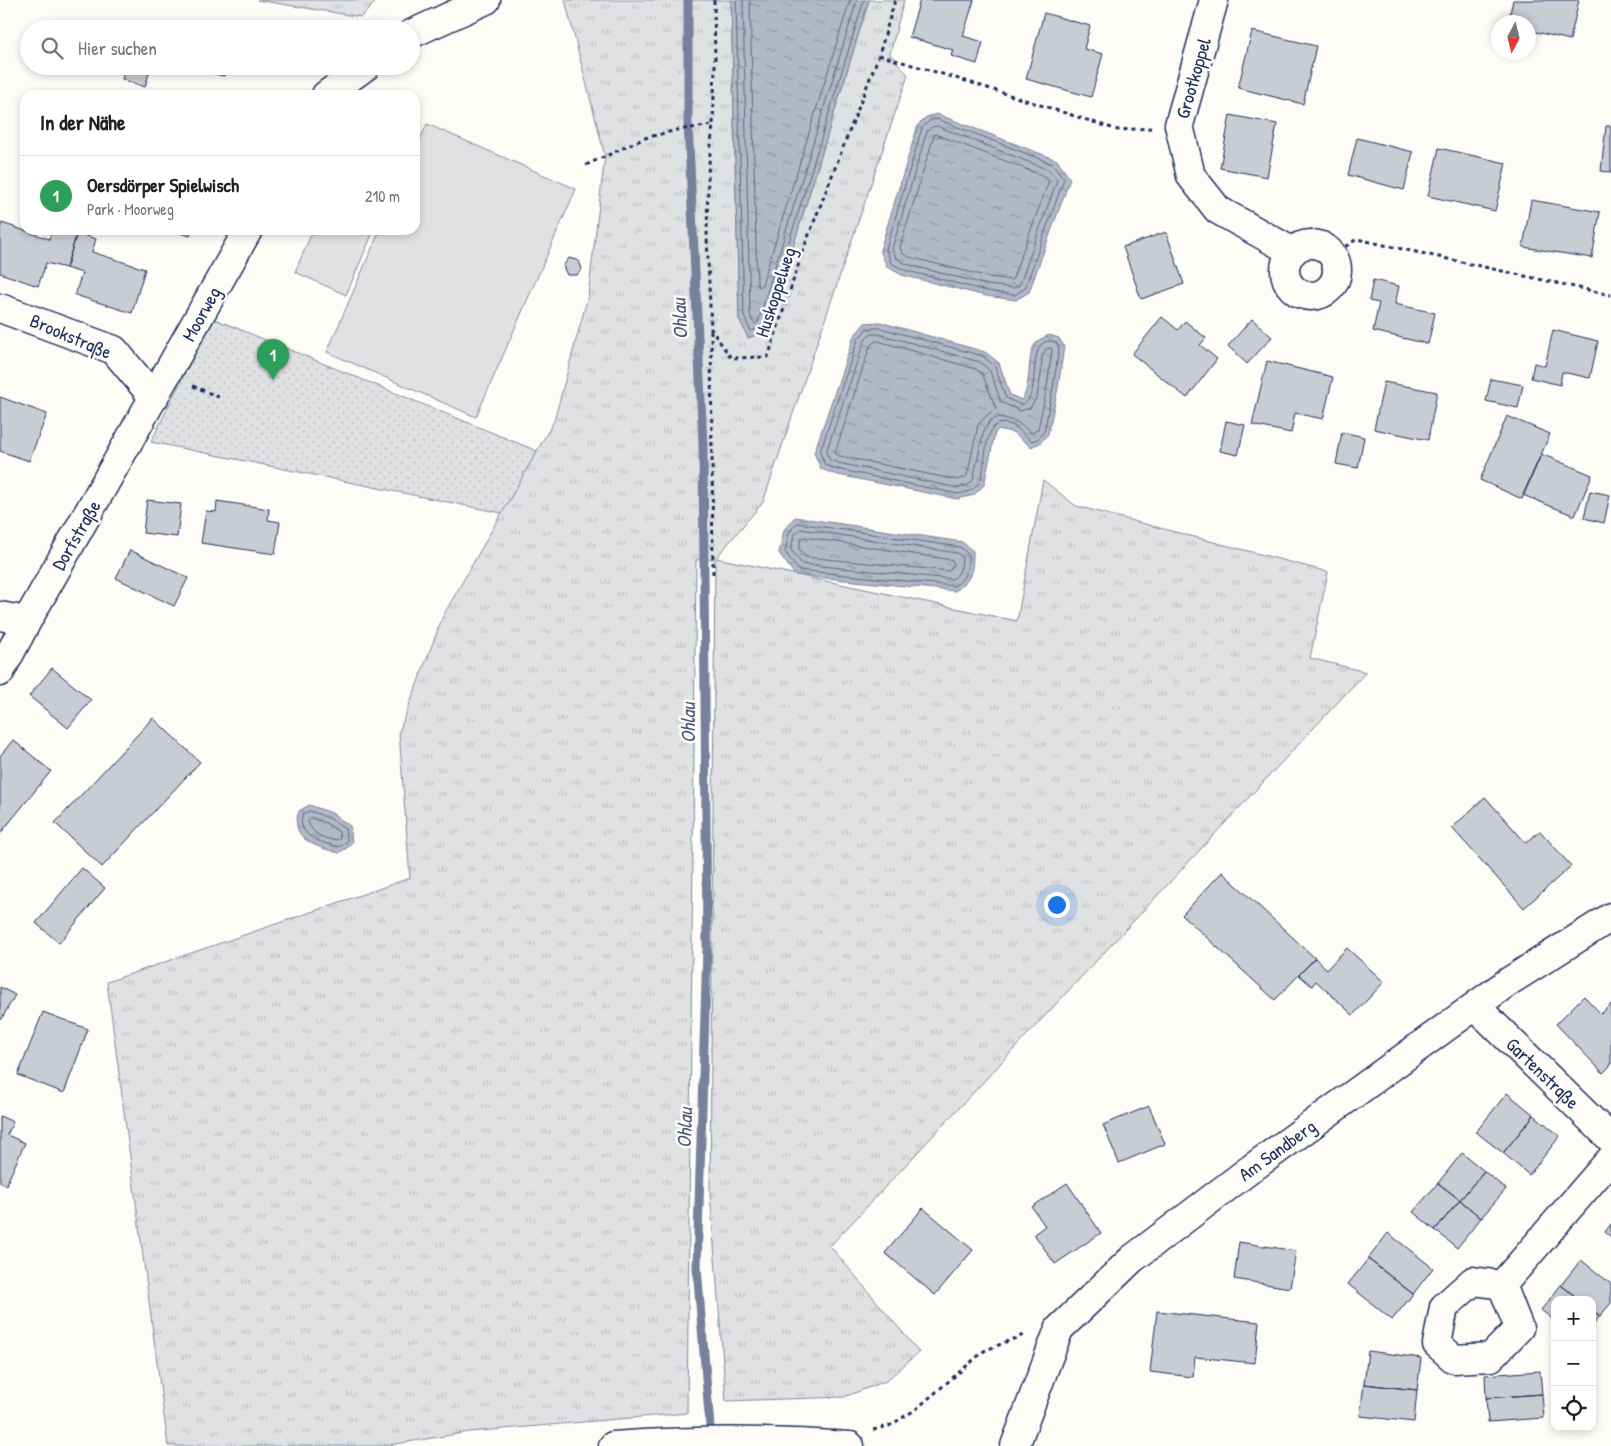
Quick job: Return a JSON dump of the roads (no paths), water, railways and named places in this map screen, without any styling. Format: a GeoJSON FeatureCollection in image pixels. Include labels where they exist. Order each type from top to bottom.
{"type":"FeatureCollection","features":[{"type":"Feature","properties":{"kind":"street"},"geometry":{"type":"LineString","coordinates":[[420,30],[486,0]]}},
{"type":"Feature","properties":{"kind":"street","name":"Grootkoppel"},"geometry":{"type":"LineString","coordinates":[[1214,0],[1179,125],[1191,176],[1218,210],[1293,252]]}},
{"type":"Feature","properties":{"kind":"street"},"geometry":{"type":"LineString","coordinates":[[333,90],[354,75]]}},
{"type":"Feature","properties":{"kind":"street","name":"Moorweg"},"geometry":{"type":"LineString","coordinates":[[154,398],[245,235]]}},
{"type":"Feature","properties":{"kind":"street"},"geometry":{"type":"LineString","coordinates":[[1309,244],[1318,245],[1332,255],[1337,271],[1335,279],[1325,292],[1310,296],[1295,290],[1290,284],[1285,268],[1293,252],[1300,246],[1309,244]]}},
{"type":"Feature","properties":{"kind":"street","name":"Brookstraße"},"geometry":{"type":"LineString","coordinates":[[0,308],[114,350],[154,398]]}},
{"type":"Feature","properties":{"kind":"street","name":"Dorfstraße"},"geometry":{"type":"LineString","coordinates":[[0,672],[154,398]]}},
{"type":"Feature","properties":{"kind":"street"},"geometry":{"type":"LineString","coordinates":[[0,616],[27,621]]}},
{"type":"Feature","properties":{"kind":"street","name":"Am Sandberg"},"geometry":{"type":"LineString","coordinates":[[1015,1446],[1059,1329],[1132,1258],[1248,1171],[1521,973],[1611,918]]}},
{"type":"Feature","properties":{"kind":"street","name":"Gartenstraße"},"geometry":{"type":"LineString","coordinates":[[1475,1006],[1611,1140]]}},
{"type":"Feature","properties":{"kind":"street"},"geometry":{"type":"LineString","coordinates":[[1502,1285],[1611,1159]]}},
{"type":"Feature","properties":{"kind":"street"},"geometry":{"type":"LineString","coordinates":[[613,1446],[660,1442],[860,1438]]}},
{"type":"Feature","properties":{"kind":"water"},"geometry":{"type":"Polygon","coordinates":[[[731,0],[869,0],[767,331],[748,338],[739,318],[731,0]]]}},
{"type":"Feature","properties":{"kind":"water"},"geometry":{"type":"Polygon","coordinates":[[[937,114],[1057,160],[1070,179],[1029,292],[1016,300],[986,296],[902,275],[887,267],[880,250],[918,125],[926,117],[937,114]]]}},
{"type":"Feature","properties":{"kind":"water"},"geometry":{"type":"Polygon","coordinates":[[[880,322],[985,352],[999,363],[1010,395],[1022,400],[1027,385],[1034,346],[1039,340],[1049,335],[1059,338],[1064,346],[1058,388],[1048,434],[1040,443],[1031,447],[1014,433],[999,429],[995,433],[984,485],[974,495],[957,499],[834,474],[821,469],[814,453],[854,336],[865,323],[880,322]]]}},
{"type":"Feature","properties":{"kind":"water"},"geometry":{"type":"Polygon","coordinates":[[[795,517],[962,542],[973,551],[973,564],[968,579],[955,591],[795,575],[779,553],[784,530],[795,517]]]}},
{"type":"Feature","properties":{"kind":"water"},"geometry":{"type":"Polygon","coordinates":[[[309,805],[332,813],[350,826],[352,842],[348,847],[339,853],[314,845],[301,835],[297,821],[299,811],[309,805]]]}},
{"type":"Feature","properties":{"kind":"waterway","name":"Ohlau"},"geometry":{"type":"LineString","coordinates":[[688,0],[688,122],[703,444],[707,949],[697,1267],[711,1439]]}},
{"type":"Feature","properties":{"kind":"place","name":"Oersdörper Spielwisch"},"geometry":{"type":"Point","coordinates":[273,380]}}]}
